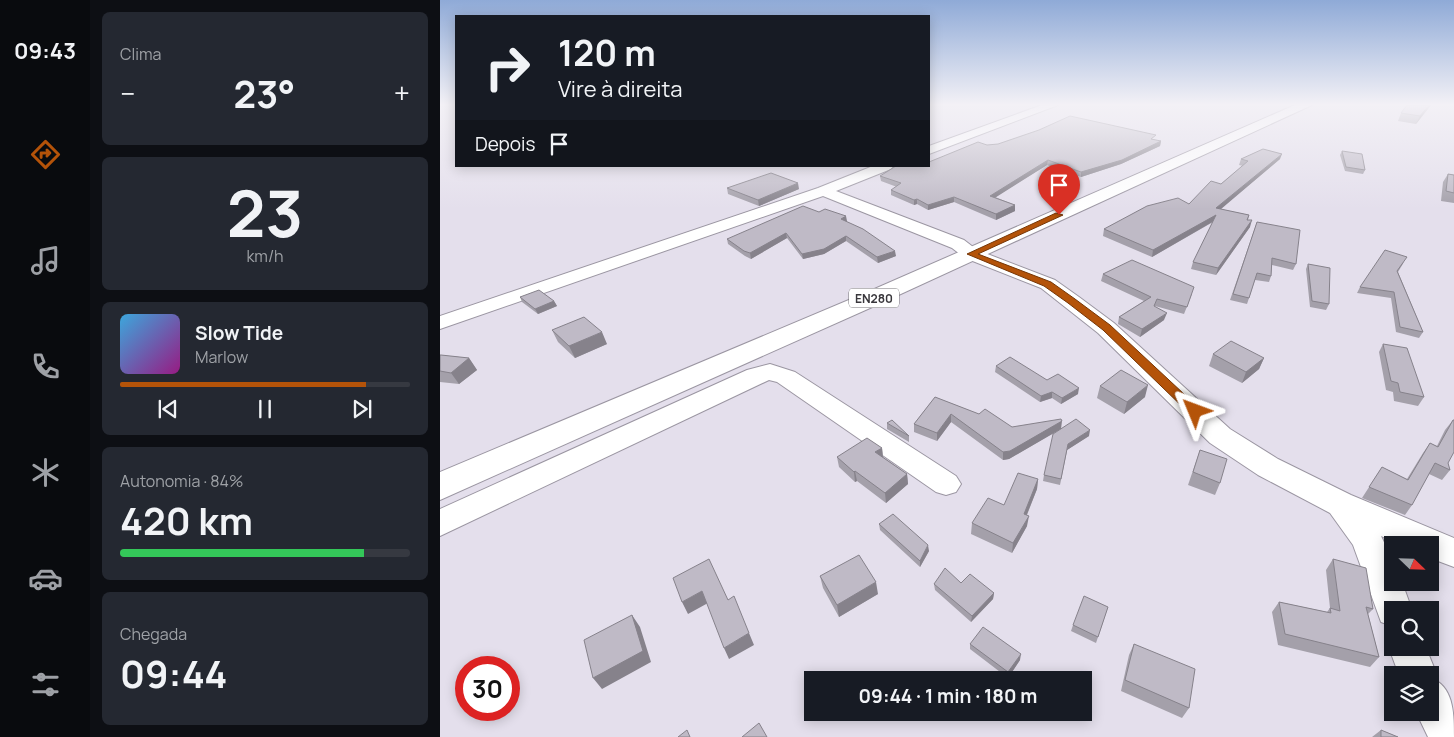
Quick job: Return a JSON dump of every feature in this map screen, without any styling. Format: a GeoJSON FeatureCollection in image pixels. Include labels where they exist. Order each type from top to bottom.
{"type":"FeatureCollection","features":[{"type":"Feature","properties":{"kind":"main road","name":"EN280"},"geometry":{"type":"LineString","coordinates":[[440,487],[1229,139]]}},
{"type":"Feature","properties":{"kind":"street"},"geometry":{"type":"LineString","coordinates":[[930,150],[958,139]]}},
{"type":"Feature","properties":{"kind":"street"},"geometry":{"type":"LineString","coordinates":[[440,323],[823,191],[883,167]]}},
{"type":"Feature","properties":{"kind":"street"},"geometry":{"type":"LineString","coordinates":[[823,191],[958,244],[971,254],[1048,284],[1106,328],[1220,436],[1268,467],[1340,504],[1454,553]]}},
{"type":"Feature","properties":{"kind":"street"},"geometry":{"type":"LineString","coordinates":[[440,523],[756,375],[770,372],[786,377],[946,484]]}},
{"type":"Feature","properties":{"kind":"street"},"geometry":{"type":"LineString","coordinates":[[1340,504],[1366,537],[1378,563],[1391,601]]}},
{"type":"Feature","properties":{"kind":"street"},"geometry":{"type":"LineString","coordinates":[[1439,716],[1450,737]]}},
{"type":"Feature","properties":{"kind":"building"},"geometry":{"type":"Polygon","coordinates":[[[1011,139],[1153,139],[1161,141],[1122,160],[1081,172],[1048,160],[990,196],[1015,205],[996,214],[954,197],[928,205],[891,190],[901,183],[880,176],[894,167],[930,167],[930,162],[978,142],[987,145],[1011,139]]]}},
{"type":"Feature","properties":{"kind":"building"},"geometry":{"type":"Polygon","coordinates":[[[1263,149],[1282,154],[1216,208],[1249,215],[1247,220],[1252,220],[1218,268],[1193,262],[1216,215],[1153,250],[1104,229],[1147,206],[1178,198],[1189,204],[1211,181],[1221,184],[1248,161],[1241,159],[1263,149]]]}},
{"type":"Feature","properties":{"kind":"building"},"geometry":{"type":"Polygon","coordinates":[[[1342,151],[1362,154],[1365,170],[1346,167],[1342,151]]]}},
{"type":"Feature","properties":{"kind":"building"},"geometry":{"type":"Polygon","coordinates":[[[771,173],[798,183],[758,200],[727,188],[771,173]]]}},
{"type":"Feature","properties":{"kind":"building"},"geometry":{"type":"Polygon","coordinates":[[[1448,174],[1454,175],[1454,193],[1446,191],[1448,174]]]}},
{"type":"Feature","properties":{"kind":"building"},"geometry":{"type":"Polygon","coordinates":[[[803,206],[819,212],[825,209],[846,216],[841,219],[863,229],[895,251],[877,257],[846,236],[824,249],[802,254],[786,233],[750,253],[727,239],[803,206]]]}},
{"type":"Feature","properties":{"kind":"building"},"geometry":{"type":"Polygon","coordinates":[[[1257,222],[1300,230],[1296,264],[1272,258],[1271,276],[1257,273],[1249,298],[1233,294],[1257,222]]]}},
{"type":"Feature","properties":{"kind":"building"},"geometry":{"type":"Polygon","coordinates":[[[1385,250],[1407,257],[1397,271],[1423,332],[1400,327],[1394,292],[1360,287],[1385,250]]]}},
{"type":"Feature","properties":{"kind":"building"},"geometry":{"type":"Polygon","coordinates":[[[1132,260],[1194,287],[1187,307],[1157,299],[1154,306],[1167,313],[1142,329],[1119,317],[1151,297],[1103,274],[1132,260]]]}},
{"type":"Feature","properties":{"kind":"building"},"geometry":{"type":"Polygon","coordinates":[[[1308,264],[1330,268],[1329,304],[1312,301],[1308,264]]]}},
{"type":"Feature","properties":{"kind":"building"},"geometry":{"type":"Polygon","coordinates":[[[539,290],[554,301],[535,309],[520,297],[539,290]]]}},
{"type":"Feature","properties":{"kind":"building"},"geometry":{"type":"Polygon","coordinates":[[[584,317],[602,332],[569,346],[552,330],[584,317]]]}},
{"type":"Feature","properties":{"kind":"building"},"geometry":{"type":"Polygon","coordinates":[[[1231,341],[1264,358],[1246,372],[1213,354],[1231,341]]]}},
{"type":"Feature","properties":{"kind":"building"},"geometry":{"type":"Polygon","coordinates":[[[1383,344],[1407,348],[1424,397],[1400,392],[1398,383],[1391,381],[1383,344]]]}},
{"type":"Feature","properties":{"kind":"building"},"geometry":{"type":"Polygon","coordinates":[[[440,355],[469,358],[451,373],[440,371],[440,355]]]}},
{"type":"Feature","properties":{"kind":"building"},"geometry":{"type":"Polygon","coordinates":[[[1010,357],[1047,380],[1058,374],[1079,388],[1062,398],[1052,392],[1041,396],[996,366],[1010,357]]]}},
{"type":"Feature","properties":{"kind":"building"},"geometry":{"type":"Polygon","coordinates":[[[1121,370],[1148,385],[1127,402],[1100,386],[1121,370]]]}},
{"type":"Feature","properties":{"kind":"building"},"geometry":{"type":"Polygon","coordinates":[[[935,397],[979,414],[985,409],[1012,427],[1061,419],[1062,421],[1010,451],[1003,452],[951,414],[937,433],[914,424],[935,397]]]}},
{"type":"Feature","properties":{"kind":"building"},"geometry":{"type":"Polygon","coordinates":[[[1076,419],[1090,430],[1068,444],[1061,479],[1044,475],[1053,434],[1076,419]]]}},
{"type":"Feature","properties":{"kind":"building"},"geometry":{"type":"Polygon","coordinates":[[[892,420],[909,436],[887,423],[892,420]]]}},
{"type":"Feature","properties":{"kind":"building"},"geometry":{"type":"Polygon","coordinates":[[[1453,420],[1454,452],[1448,463],[1450,470],[1435,463],[1412,505],[1369,487],[1382,467],[1408,480],[1430,443],[1438,447],[1453,420]]]}},
{"type":"Feature","properties":{"kind":"building"},"geometry":{"type":"Polygon","coordinates":[[[867,438],[882,448],[875,452],[907,474],[885,493],[854,472],[837,457],[867,438]]]}},
{"type":"Feature","properties":{"kind":"building"},"geometry":{"type":"Polygon","coordinates":[[[1200,450],[1227,459],[1220,483],[1193,472],[1200,450]]]}},
{"type":"Feature","properties":{"kind":"building"},"geometry":{"type":"Polygon","coordinates":[[[1018,473],[1038,479],[1024,514],[1029,516],[1013,543],[972,523],[988,498],[1004,505],[1018,473]]]}},
{"type":"Feature","properties":{"kind":"building"},"geometry":{"type":"Polygon","coordinates":[[[893,514],[928,545],[920,561],[879,524],[893,514]]]}},
{"type":"Feature","properties":{"kind":"building"},"geometry":{"type":"Polygon","coordinates":[[[859,555],[876,582],[837,605],[820,576],[859,555]]]}},
{"type":"Feature","properties":{"kind":"building"},"geometry":{"type":"Polygon","coordinates":[[[709,559],[728,600],[734,596],[749,633],[724,648],[702,591],[682,602],[673,578],[709,559]]]}},
{"type":"Feature","properties":{"kind":"building"},"geometry":{"type":"Polygon","coordinates":[[[1333,559],[1366,568],[1373,609],[1366,607],[1379,657],[1285,634],[1279,602],[1331,613],[1330,608],[1340,611],[1333,559]]]}},
{"type":"Feature","properties":{"kind":"building"},"geometry":{"type":"Polygon","coordinates":[[[945,568],[961,583],[970,574],[994,593],[972,616],[934,584],[945,568]]]}},
{"type":"Feature","properties":{"kind":"building"},"geometry":{"type":"Polygon","coordinates":[[[1084,596],[1108,607],[1098,637],[1073,625],[1084,596]]]}},
{"type":"Feature","properties":{"kind":"building"},"geometry":{"type":"Polygon","coordinates":[[[632,615],[643,651],[593,678],[584,640],[632,615]]]}},
{"type":"Feature","properties":{"kind":"building"},"geometry":{"type":"Polygon","coordinates":[[[983,627],[1021,654],[1009,671],[1007,671],[970,644],[983,627]]]}},
{"type":"Feature","properties":{"kind":"building"},"geometry":{"type":"Polygon","coordinates":[[[1134,644],[1195,669],[1189,708],[1125,680],[1134,644]]]}},
{"type":"Feature","properties":{"kind":"building"},"geometry":{"type":"Polygon","coordinates":[[[759,723],[767,737],[742,737],[759,723]]]}},
{"type":"Feature","properties":{"kind":"building"},"geometry":{"type":"Polygon","coordinates":[[[687,730],[690,737],[678,737],[687,730]]]}},
{"type":"Feature","properties":{"kind":"building"},"geometry":{"type":"Polygon","coordinates":[[[1381,730],[1398,737],[1381,737],[1381,730]]]}},
{"type":"Feature","properties":{"kind":"route"},"geometry":{"type":"LineString","coordinates":[[1059,215],[971,254],[1048,284],[1106,328],[1195,411]]}}]}
